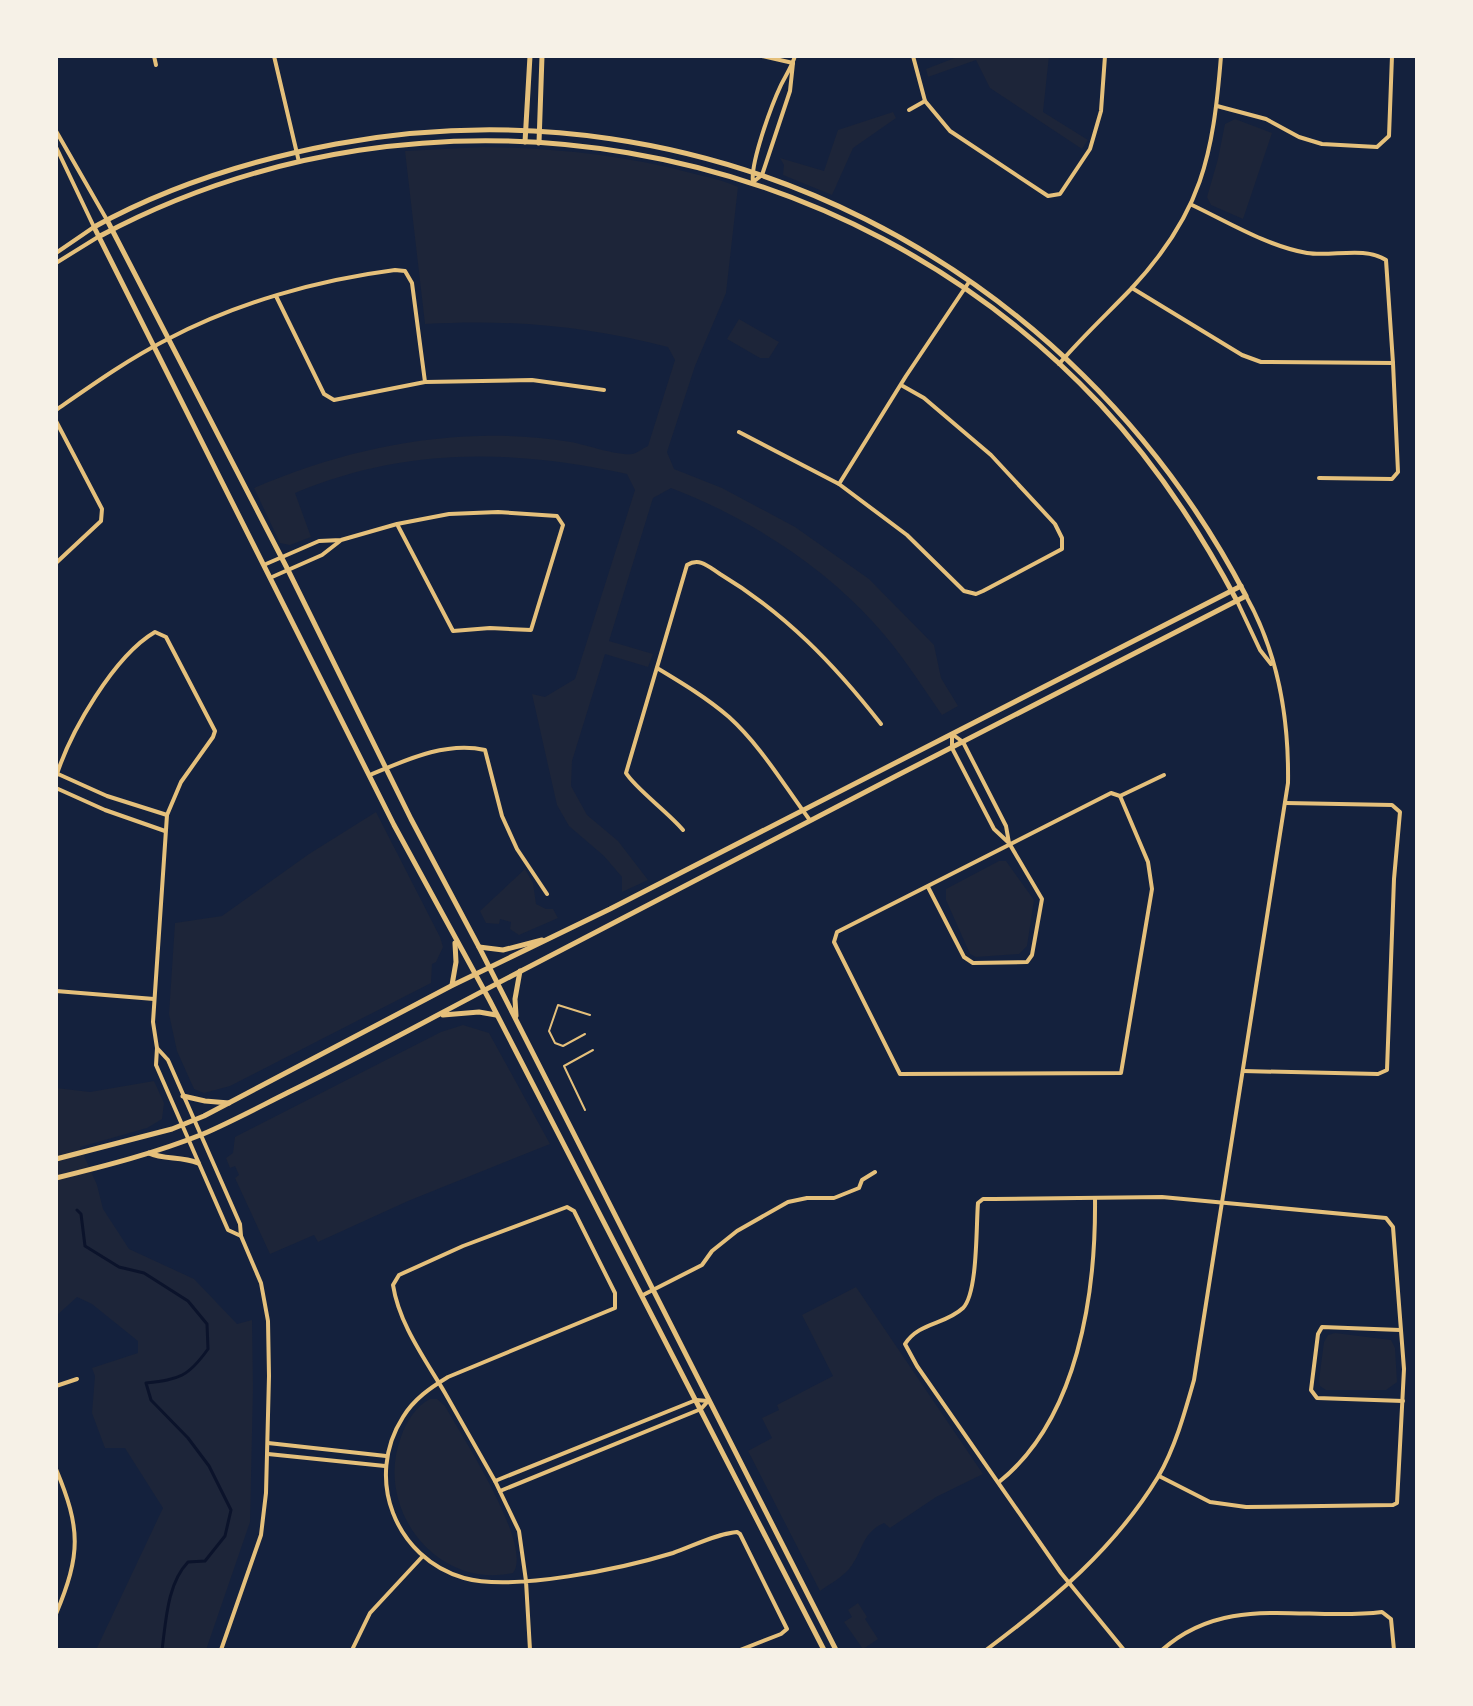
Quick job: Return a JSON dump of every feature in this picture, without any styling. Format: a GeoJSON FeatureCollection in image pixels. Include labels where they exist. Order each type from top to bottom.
{"type":"FeatureCollection","features":[{"type":"Feature","properties":{"kind":"street"},"geometry":{"type":"LineString","coordinates":[[154,56],[156,65]]}},
{"type":"Feature","properties":{"kind":"street"},"geometry":{"type":"LineString","coordinates":[[274,56],[299,162]]}},
{"type":"Feature","properties":{"kind":"street"},"geometry":{"type":"LineString","coordinates":[[525,142],[530,56]]}},
{"type":"Feature","properties":{"kind":"street"},"geometry":{"type":"LineString","coordinates":[[539,143],[542,56]]}},
{"type":"Feature","properties":{"kind":"street"},"geometry":{"type":"LineString","coordinates":[[762,56],[793,63]]}},
{"type":"Feature","properties":{"kind":"street"},"geometry":{"type":"LineString","coordinates":[[753,182],[762,175],[790,91],[795,56]]}},
{"type":"Feature","properties":{"kind":"street"},"geometry":{"type":"LineString","coordinates":[[913,56],[925,101],[950,131],[1048,196],[1060,194],[1090,149],[1101,111],[1105,56]]}},
{"type":"Feature","properties":{"kind":"street"},"geometry":{"type":"LineString","coordinates":[[1059,364],[1132,288],[1174,235],[1192,205],[1211,146],[1221,56]]}},
{"type":"Feature","properties":{"kind":"street"},"geometry":{"type":"LineString","coordinates":[[1217,106],[1266,119],[1299,137],[1322,144],[1377,147],[1389,136],[1392,56]]}},
{"type":"Feature","properties":{"kind":"street"},"geometry":{"type":"LineString","coordinates":[[753,182],[751,171],[780,87],[793,63]]}},
{"type":"Feature","properties":{"kind":"street"},"geometry":{"type":"LineString","coordinates":[[909,110],[925,101]]}},
{"type":"Feature","properties":{"kind":"street"},"geometry":{"type":"LineString","coordinates":[[56,131],[107,220],[288,570],[836,1650]]}},
{"type":"Feature","properties":{"kind":"street"},"geometry":{"type":"LineString","coordinates":[[56,253],[107,220],[199,180],[296,152],[400,135],[454,131],[539,131],[640,144],[762,175],[857,215],[910,242],[970,280],[1066,356],[1113,404],[1199,515],[1241,586],[1271,647],[1288,744],[1286,803],[1194,1380],[1184,1415],[1159,1476],[1097,1558],[986,1650]]}},
{"type":"Feature","properties":{"kind":"street"},"geometry":{"type":"LineString","coordinates":[[56,263],[111,230],[203,190],[299,162],[399,145],[469,141],[539,143],[639,154],[753,182],[866,229],[965,288],[1059,364],[1117,423],[1152,465],[1199,533],[1260,650],[1273,666]]}},
{"type":"Feature","properties":{"kind":"street"},"geometry":{"type":"LineString","coordinates":[[56,147],[370,775],[643,1295],[824,1650]]}},
{"type":"Feature","properties":{"kind":"street"},"geometry":{"type":"LineString","coordinates":[[1192,205],[1275,244],[1306,253],[1376,253],[1386,260],[1398,472],[1392,479],[1319,478]]}},
{"type":"Feature","properties":{"kind":"street"},"geometry":{"type":"LineString","coordinates":[[56,410],[167,339],[276,296],[368,274],[405,271],[412,283],[425,382]]}},
{"type":"Feature","properties":{"kind":"street"},"geometry":{"type":"LineString","coordinates":[[839,484],[970,280]]}},
{"type":"Feature","properties":{"kind":"street"},"geometry":{"type":"LineString","coordinates":[[1132,288],[1242,355],[1261,362],[1393,363]]}},
{"type":"Feature","properties":{"kind":"street"},"geometry":{"type":"LineString","coordinates":[[276,296],[324,394],[334,400],[425,382],[532,380],[604,390]]}},
{"type":"Feature","properties":{"kind":"street"},"geometry":{"type":"LineString","coordinates":[[739,432],[839,484],[907,535],[964,591],[976,594],[983,591],[1062,549],[1062,538],[1055,524],[991,455],[924,398],[901,385]]}},
{"type":"Feature","properties":{"kind":"street"},"geometry":{"type":"LineString","coordinates":[[56,421],[102,509],[101,521],[56,563]]}},
{"type":"Feature","properties":{"kind":"street"},"geometry":{"type":"LineString","coordinates":[[266,564],[319,541],[341,540],[397,524],[449,514],[498,512],[557,516],[563,525],[531,630],[490,628],[453,631],[397,524]]}},
{"type":"Feature","properties":{"kind":"street"},"geometry":{"type":"LineString","coordinates":[[272,577],[322,555],[341,540]]}},
{"type":"Feature","properties":{"kind":"street"},"geometry":{"type":"LineString","coordinates":[[683,830],[661,806],[631,782],[626,773],[687,565],[700,561],[770,606],[807,638],[850,683],[881,724]]}},
{"type":"Feature","properties":{"kind":"street"},"geometry":{"type":"LineString","coordinates":[[56,1159],[194,1121],[451,986],[555,937],[1241,586]]}},
{"type":"Feature","properties":{"kind":"street"},"geometry":{"type":"LineString","coordinates":[[56,1178],[201,1135],[1246,596]]}},
{"type":"Feature","properties":{"kind":"street"},"geometry":{"type":"LineString","coordinates":[[167,815],[107,796],[56,775],[79,722],[117,668],[146,637],[155,632],[166,637],[215,731],[181,782],[167,815],[154,999],[156,1065],[228,1230],[241,1236]]}},
{"type":"Feature","properties":{"kind":"street"},"geometry":{"type":"LineString","coordinates":[[657,668],[691,688],[736,724],[781,778],[809,819]]}},
{"type":"Feature","properties":{"kind":"street"},"geometry":{"type":"LineString","coordinates":[[952,734],[963,742],[1006,826],[1009,843]]}},
{"type":"Feature","properties":{"kind":"street"},"geometry":{"type":"LineString","coordinates":[[928,887],[964,957],[973,963],[1027,962],[1032,955],[1042,899],[1009,843],[994,829],[952,748],[952,734]]}},
{"type":"Feature","properties":{"kind":"street"},"geometry":{"type":"LineString","coordinates":[[370,775],[424,754],[466,746],[485,750],[502,816],[517,849],[547,894]]}},
{"type":"Feature","properties":{"kind":"street"},"geometry":{"type":"LineString","coordinates":[[1120,796],[1148,862],[1152,889],[1121,1073],[900,1074],[834,942],[837,932],[1111,793],[1120,796],[1164,775]]}},
{"type":"Feature","properties":{"kind":"street"},"geometry":{"type":"LineString","coordinates":[[56,788],[105,810],[165,831]]}},
{"type":"Feature","properties":{"kind":"street"},"geometry":{"type":"LineString","coordinates":[[1243,1071],[1378,1074],[1387,1070],[1394,879],[1400,812],[1392,805],[1286,803]]}},
{"type":"Feature","properties":{"kind":"street"},"geometry":{"type":"LineString","coordinates":[[479,947],[503,950],[555,937]]}},
{"type":"Feature","properties":{"kind":"street"},"geometry":{"type":"LineString","coordinates":[[451,986],[455,974],[455,938]]}},
{"type":"Feature","properties":{"kind":"street"},"geometry":{"type":"LineString","coordinates":[[517,1021],[515,999],[520,971]]}},
{"type":"Feature","properties":{"kind":"street"},"geometry":{"type":"LineString","coordinates":[[56,991],[154,999]]}},
{"type":"Feature","properties":{"kind":"street"},"geometry":{"type":"LineString","coordinates":[[438,1015],[479,1012],[496,1015]]}},
{"type":"Feature","properties":{"kind":"street"},"geometry":{"type":"LineString","coordinates":[[157,1048],[168,1060],[240,1224],[241,1236],[261,1283],[268,1321],[268,1454],[261,1535],[221,1650]]}},
{"type":"Feature","properties":{"kind":"street"},"geometry":{"type":"LineString","coordinates":[[183,1096],[230,1103]]}},
{"type":"Feature","properties":{"kind":"street"},"geometry":{"type":"LineString","coordinates":[[148,1153],[198,1163]]}},
{"type":"Feature","properties":{"kind":"street"},"geometry":{"type":"LineString","coordinates":[[643,1295],[702,1265],[712,1251],[737,1231],[788,1202],[834,1198],[859,1188],[862,1180],[875,1172]]}},
{"type":"Feature","properties":{"kind":"street"},"geometry":{"type":"LineString","coordinates":[[1124,1650],[1069,1584],[917,1366],[905,1344],[919,1329],[963,1308],[969,1297],[976,1253],[978,1203],[983,1199],[1162,1197],[1386,1218],[1393,1227],[1404,1369],[1398,1499],[1393,1505],[1246,1507],[1210,1502],[1159,1476]]}},
{"type":"Feature","properties":{"kind":"street"},"geometry":{"type":"LineString","coordinates":[[999,1482],[1026,1457],[1040,1438],[1072,1368],[1093,1257],[1095,1198]]}},
{"type":"Feature","properties":{"kind":"street"},"geometry":{"type":"LineString","coordinates":[[530,1650],[526,1581],[519,1531],[495,1481],[439,1383],[397,1306],[393,1285],[399,1275],[463,1246],[567,1207],[574,1211],[615,1293],[617,1305],[613,1310],[492,1358],[439,1383],[420,1396],[403,1416],[386,1456],[392,1514],[422,1557],[464,1578],[492,1583],[526,1581],[615,1568],[653,1559],[732,1532],[740,1534],[787,1629],[740,1650]]}},
{"type":"Feature","properties":{"kind":"street"},"geometry":{"type":"LineString","coordinates":[[1400,1330],[1322,1327],[1318,1334],[1311,1390],[1317,1398],[1403,1401]]}},
{"type":"Feature","properties":{"kind":"street"},"geometry":{"type":"LineString","coordinates":[[56,1386],[77,1379]]}},
{"type":"Feature","properties":{"kind":"street"},"geometry":{"type":"LineString","coordinates":[[495,1481],[696,1400],[708,1401]]}},
{"type":"Feature","properties":{"kind":"street"},"geometry":{"type":"LineString","coordinates":[[500,1491],[701,1409],[708,1401]]}},
{"type":"Feature","properties":{"kind":"street"},"geometry":{"type":"LineString","coordinates":[[268,1443],[386,1456]]}},
{"type":"Feature","properties":{"kind":"street"},"geometry":{"type":"LineString","coordinates":[[268,1454],[385,1466]]}},
{"type":"Feature","properties":{"kind":"street"},"geometry":{"type":"LineString","coordinates":[[56,1469],[70,1504],[76,1539],[72,1573],[56,1614]]}},
{"type":"Feature","properties":{"kind":"street"},"geometry":{"type":"LineString","coordinates":[[352,1650],[370,1613],[422,1557]]}},
{"type":"Feature","properties":{"kind":"street"},"geometry":{"type":"LineString","coordinates":[[1162,1650],[1199,1624],[1233,1615],[1382,1612],[1389,1616],[1392,1623],[1394,1650]]}},
{"type":"Feature","properties":{"kind":"lane"},"geometry":{"type":"LineString","coordinates":[[585,1034],[563,1046],[555,1043],[549,1031],[558,1005],[590,1015]]}},
{"type":"Feature","properties":{"kind":"lane"},"geometry":{"type":"LineString","coordinates":[[585,1110],[564,1066],[593,1050]]}},
{"type":"Feature","properties":{"kind":"shaded area"},"geometry":{"type":"Polygon","coordinates":[[[960,56],[1049,56],[1043,112],[1088,140],[1082,149],[990,88],[976,60],[928,77],[926,69],[960,56]]]}},
{"type":"Feature","properties":{"kind":"shaded area"},"geometry":{"type":"Polygon","coordinates":[[[893,112],[896,118],[853,148],[832,195],[783,175],[784,165],[780,158],[824,171],[838,130],[893,112]]]}},
{"type":"Feature","properties":{"kind":"shaded area"},"geometry":{"type":"Polygon","coordinates":[[[1235,119],[1272,133],[1243,219],[1211,205],[1207,197],[1225,124],[1235,119]]]}},
{"type":"Feature","properties":{"kind":"shaded area"},"geometry":{"type":"Polygon","coordinates":[[[483,147],[614,157],[738,187],[726,293],[695,366],[667,452],[674,469],[722,488],[795,527],[869,579],[934,645],[941,678],[958,706],[942,715],[873,622],[830,580],[805,561],[726,512],[671,488],[653,498],[609,641],[653,654],[648,667],[605,654],[572,761],[571,786],[587,815],[618,841],[648,880],[622,892],[622,877],[604,856],[569,826],[557,805],[532,694],[545,697],[575,679],[635,490],[627,474],[542,460],[500,457],[418,460],[377,467],[295,493],[311,537],[290,545],[280,543],[254,488],[337,458],[422,441],[480,436],[526,437],[571,442],[626,454],[634,454],[648,446],[675,360],[668,347],[548,326],[425,324],[405,151],[483,147]]]}},
{"type":"Feature","properties":{"kind":"shaded area"},"geometry":{"type":"Polygon","coordinates":[[[739,319],[779,342],[769,358],[760,358],[727,339],[739,319]]]}},
{"type":"Feature","properties":{"kind":"shaded area"},"geometry":{"type":"Polygon","coordinates":[[[376,812],[440,937],[443,947],[432,964],[431,983],[230,1086],[204,1093],[194,1089],[177,1051],[169,1014],[175,923],[222,916],[309,854],[376,812]]]}},
{"type":"Feature","properties":{"kind":"shaded area"},"geometry":{"type":"Polygon","coordinates":[[[999,861],[1006,861],[1034,900],[1027,946],[1019,954],[976,957],[970,954],[946,900],[946,889],[999,861]]]}},
{"type":"Feature","properties":{"kind":"shaded area"},"geometry":{"type":"Polygon","coordinates":[[[525,869],[533,883],[536,904],[553,909],[558,918],[519,935],[510,929],[511,922],[500,919],[499,924],[486,923],[480,911],[525,869]]]}},
{"type":"Feature","properties":{"kind":"shaded area"},"geometry":{"type":"Polygon","coordinates":[[[463,1025],[489,1033],[550,1144],[408,1201],[318,1242],[314,1235],[270,1254],[235,1178],[239,1175],[235,1166],[230,1168],[226,1158],[233,1153],[235,1137],[441,1032],[463,1025]]]}},
{"type":"Feature","properties":{"kind":"shaded area"},"geometry":{"type":"Polygon","coordinates":[[[154,1081],[164,1103],[162,1119],[147,1128],[80,1147],[97,1185],[103,1209],[129,1249],[194,1279],[237,1324],[252,1320],[250,1522],[206,1650],[96,1650],[163,1508],[125,1448],[105,1448],[92,1413],[95,1376],[92,1368],[138,1353],[138,1341],[92,1304],[77,1297],[56,1316],[56,1088],[90,1092],[154,1081]]]}},
{"type":"Feature","properties":{"kind":"shaded area"},"geometry":{"type":"Polygon","coordinates":[[[856,1287],[983,1474],[936,1497],[890,1528],[884,1523],[877,1527],[868,1536],[849,1569],[820,1591],[748,1451],[772,1438],[762,1418],[779,1410],[777,1405],[833,1376],[802,1315],[856,1287]]]}},
{"type":"Feature","properties":{"kind":"shaded area"},"geometry":{"type":"Polygon","coordinates":[[[1335,1333],[1391,1340],[1395,1348],[1397,1382],[1386,1390],[1326,1390],[1320,1386],[1324,1342],[1328,1335],[1335,1333]]]}},
{"type":"Feature","properties":{"kind":"shaded area"},"geometry":{"type":"Polygon","coordinates":[[[430,1399],[437,1399],[445,1406],[493,1490],[513,1540],[517,1559],[513,1573],[485,1575],[459,1569],[436,1556],[418,1538],[404,1515],[396,1490],[395,1464],[401,1437],[416,1410],[430,1399]]]}},
{"type":"Feature","properties":{"kind":"shaded area"},"geometry":{"type":"Polygon","coordinates":[[[858,1603],[878,1639],[863,1649],[844,1622],[852,1617],[848,1610],[858,1603]]]}},
{"type":"Feature","properties":{"kind":"waterway"},"geometry":{"type":"LineString","coordinates":[[77,1210],[81,1214],[85,1246],[119,1267],[144,1273],[188,1301],[207,1324],[208,1349],[195,1366],[175,1378],[146,1383],[151,1400],[188,1438],[209,1466],[231,1510],[225,1536],[205,1561],[188,1562],[176,1581],[169,1603],[162,1650]]}}]}
